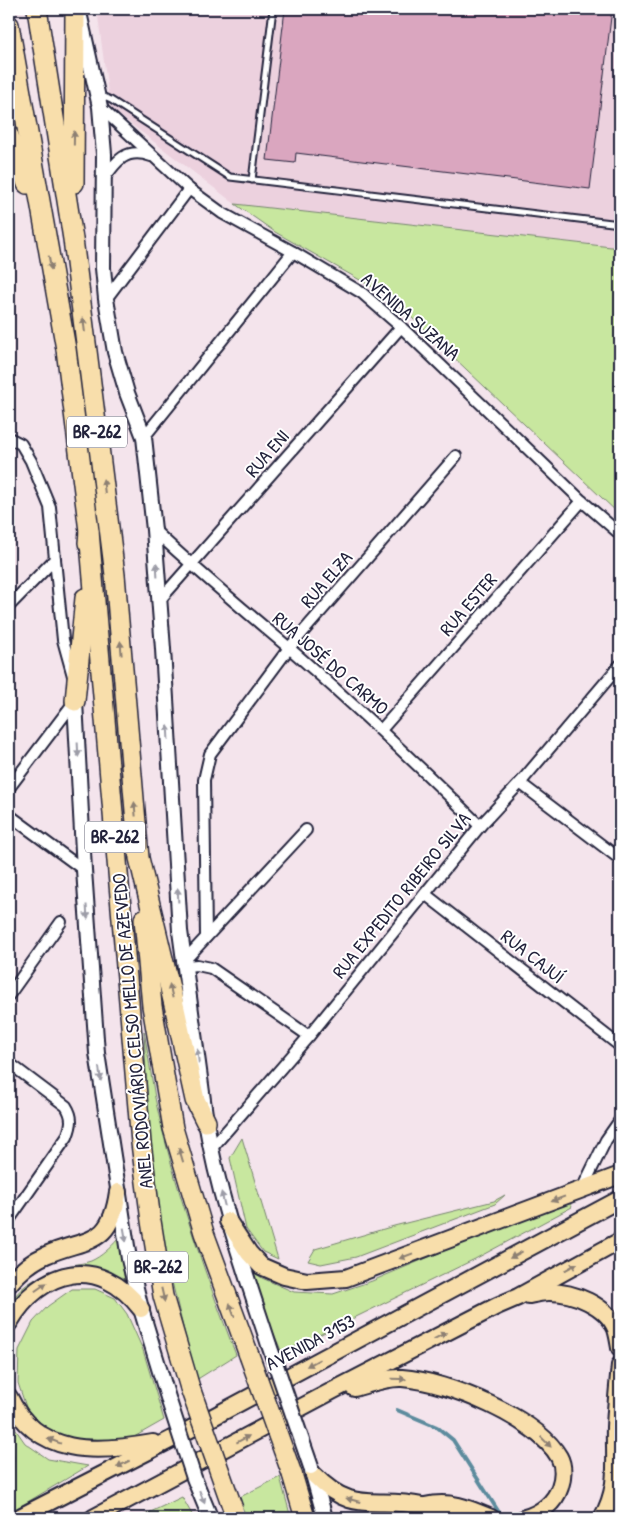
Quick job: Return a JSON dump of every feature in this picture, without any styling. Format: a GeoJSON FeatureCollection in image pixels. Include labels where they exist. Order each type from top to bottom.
{"type":"FeatureCollection","features":[{"type":"Feature","properties":{"kind":"highway","name":"BR-262"},"geometry":{"type":"LineString","coordinates":[[37,9],[73,239],[115,575],[139,858]]}},
{"type":"Feature","properties":{"kind":"highway"},"geometry":{"type":"LineString","coordinates":[[73,239],[77,9]]}},
{"type":"Feature","properties":{"kind":"highway","name":"BR-262"},"geometry":{"type":"LineString","coordinates":[[9,25],[66,349],[88,531]]}},
{"type":"Feature","properties":{"kind":"highway"},"geometry":{"type":"LineString","coordinates":[[25,124],[9,135],[44,231]]}},
{"type":"Feature","properties":{"kind":"highway"},"geometry":{"type":"LineString","coordinates":[[76,696],[84,618],[88,531]]}},
{"type":"Feature","properties":{"kind":"highway","name":"ANEL RODOVIÁRIO CELSO MELLO DE AZEVEDO"},"geometry":{"type":"LineString","coordinates":[[88,531],[141,1143],[151,1221],[163,1296],[190,1388],[235,1514]]}},
{"type":"Feature","properties":{"kind":"highway"},"geometry":{"type":"LineString","coordinates":[[139,858],[176,1009],[195,1100],[206,1122]]}},
{"type":"Feature","properties":{"kind":"highway","name":"ANEL RODOVIÁRIO CELSO MELLO DE AZEVEDO"},"geometry":{"type":"LineString","coordinates":[[139,858],[152,1006],[173,1128],[204,1233],[292,1474],[304,1518]]}},
{"type":"Feature","properties":{"kind":"highway"},"geometry":{"type":"LineString","coordinates":[[228,1221],[249,1253],[261,1266],[284,1276],[307,1281],[346,1278],[620,1176]]}},
{"type":"Feature","properties":{"kind":"highway"},"geometry":{"type":"LineString","coordinates":[[9,1284],[38,1259],[57,1251],[86,1243],[102,1233],[114,1214],[118,1192]]}},
{"type":"Feature","properties":{"kind":"highway","name":"AVENIDA 3153"},"geometry":{"type":"LineString","coordinates":[[18,1518],[170,1440],[620,1199]]}},
{"type":"Feature","properties":{"kind":"highway"},"geometry":{"type":"LineString","coordinates":[[93,1518],[334,1390],[518,1297],[620,1241]]}},
{"type":"Feature","properties":{"kind":"highway"},"geometry":{"type":"LineString","coordinates":[[9,1323],[21,1304],[44,1284],[59,1277],[74,1274],[96,1276],[117,1285],[129,1294],[141,1309]]}},
{"type":"Feature","properties":{"kind":"highway"},"geometry":{"type":"LineString","coordinates":[[518,1297],[549,1292],[582,1298],[601,1308],[609,1317],[616,1328],[620,1348]]}},
{"type":"Feature","properties":{"kind":"highway"},"geometry":{"type":"LineString","coordinates":[[602,1518],[609,1506],[616,1476],[614,1457],[615,1422],[620,1365]]}},
{"type":"Feature","properties":{"kind":"highway"},"geometry":{"type":"LineString","coordinates":[[334,1390],[352,1389],[391,1378],[425,1382],[458,1392],[496,1407],[530,1428],[546,1441],[560,1458],[563,1468],[562,1480],[556,1498],[548,1506],[532,1516],[524,1518]]}},
{"type":"Feature","properties":{"kind":"highway"},"geometry":{"type":"LineString","coordinates":[[9,1397],[28,1425],[41,1435],[58,1443],[87,1449],[103,1449],[170,1440]]}},
{"type":"Feature","properties":{"kind":"highway"},"geometry":{"type":"LineString","coordinates":[[312,1471],[324,1486],[336,1494],[357,1502],[425,1506],[451,1518]]}},
{"type":"Feature","properties":{"kind":"highway"},"geometry":{"type":"LineString","coordinates":[[112,1518],[122,1503]]}},
{"type":"Feature","properties":{"kind":"highway"},"geometry":{"type":"LineString","coordinates":[[425,1506],[437,1503],[450,1504],[491,1518]]}},
{"type":"Feature","properties":{"kind":"main road"},"geometry":{"type":"LineString","coordinates":[[77,9],[99,101],[104,154],[103,268],[106,299],[115,352],[127,393],[144,437],[154,530],[163,649],[180,931],[206,1122],[228,1221],[312,1471],[325,1518]]}},
{"type":"Feature","properties":{"kind":"main road","name":"ANEL RODOVIÁRIO CELSO MELLO DE AZEVEDO"},"geometry":{"type":"LineString","coordinates":[[76,696],[84,870],[97,1053],[118,1192],[129,1259],[141,1309],[194,1478],[210,1518]]}},
{"type":"Feature","properties":{"kind":"street","name":"AVENIDA SUZANA"},"geometry":{"type":"LineString","coordinates":[[99,101],[154,157],[188,188],[222,213],[362,293],[402,327],[582,501],[620,534]]}},
{"type":"Feature","properties":{"kind":"street"},"geometry":{"type":"LineString","coordinates":[[103,180],[116,162],[125,155],[140,153],[154,157]]}},
{"type":"Feature","properties":{"kind":"street"},"geometry":{"type":"LineString","coordinates":[[106,299],[188,188]]}},
{"type":"Feature","properties":{"kind":"street"},"geometry":{"type":"LineString","coordinates":[[144,437],[293,252]]}},
{"type":"Feature","properties":{"kind":"street","name":"RUA ENI"},"geometry":{"type":"LineString","coordinates":[[158,602],[402,327]]}},
{"type":"Feature","properties":{"kind":"street"},"geometry":{"type":"LineString","coordinates":[[9,438],[21,444],[31,461],[50,507],[51,562],[63,640],[76,696],[9,788]]}},
{"type":"Feature","properties":{"kind":"street","name":"RUA ELZA"},"geometry":{"type":"LineString","coordinates":[[206,937],[204,780],[210,754],[289,648],[456,456]]}},
{"type":"Feature","properties":{"kind":"street","name":"RUA ESTER"},"geometry":{"type":"LineString","coordinates":[[381,730],[582,501]]}},
{"type":"Feature","properties":{"kind":"street","name":"RUA JOSÉ DO CARMO"},"geometry":{"type":"LineString","coordinates":[[154,530],[191,565],[289,648],[381,730],[480,826]]}},
{"type":"Feature","properties":{"kind":"street"},"geometry":{"type":"LineString","coordinates":[[9,606],[51,562]]}},
{"type":"Feature","properties":{"kind":"street","name":"RUA EXPEDITO RIBEIRO SILVA"},"geometry":{"type":"LineString","coordinates":[[211,1149],[309,1036],[480,826],[520,783],[620,665]]}},
{"type":"Feature","properties":{"kind":"street"},"geometry":{"type":"LineString","coordinates":[[520,783],[620,858]]}},
{"type":"Feature","properties":{"kind":"street"},"geometry":{"type":"LineString","coordinates":[[9,815],[84,870]]}},
{"type":"Feature","properties":{"kind":"street"},"geometry":{"type":"LineString","coordinates":[[306,830],[206,937],[185,963],[211,968],[309,1036]]}},
{"type":"Feature","properties":{"kind":"street","name":"RUA CAJUÍ"},"geometry":{"type":"LineString","coordinates":[[425,894],[620,1046]]}},
{"type":"Feature","properties":{"kind":"street"},"geometry":{"type":"LineString","coordinates":[[9,995],[61,922]]}},
{"type":"Feature","properties":{"kind":"street"},"geometry":{"type":"LineString","coordinates":[[9,1063],[66,1106],[71,1115],[72,1125],[67,1137],[9,1220]]}},
{"type":"Feature","properties":{"kind":"street"},"geometry":{"type":"LineString","coordinates":[[582,1190],[606,1140],[620,1120]]}},
{"type":"Feature","properties":{"kind":"lane"},"geometry":{"type":"LineString","coordinates":[[252,180],[273,9]]}},
{"type":"Feature","properties":{"kind":"lane"},"geometry":{"type":"LineString","coordinates":[[99,101],[111,100],[230,177],[620,224]]}},
{"type":"Feature","properties":{"kind":"shaded area"},"geometry":{"type":"Polygon","coordinates":[[[97,9],[620,9],[620,248],[235,204],[110,108],[97,9]]]}},
{"type":"Feature","properties":{"kind":"green space"},"geometry":{"type":"Polygon","coordinates":[[[235,204],[620,248],[620,515],[390,297],[275,232],[235,204]]]}},
{"type":"Feature","properties":{"kind":"green space"},"geometry":{"type":"Polygon","coordinates":[[[144,1031],[155,1098],[171,1163],[201,1260],[236,1355],[196,1380],[162,1241],[149,1135],[144,1031]]]}},
{"type":"Feature","properties":{"kind":"green space"},"geometry":{"type":"Polygon","coordinates":[[[242,1138],[278,1259],[263,1252],[246,1229],[230,1158],[242,1138]]]}},
{"type":"Feature","properties":{"kind":"green space"},"geometry":{"type":"Polygon","coordinates":[[[505,1195],[495,1204],[356,1257],[321,1264],[308,1261],[315,1249],[394,1226],[494,1201],[505,1195]]]}},
{"type":"Feature","properties":{"kind":"green space"},"geometry":{"type":"Polygon","coordinates":[[[570,1203],[572,1207],[475,1259],[282,1353],[246,1266],[262,1278],[294,1292],[333,1294],[372,1281],[467,1241],[570,1203]]]}},
{"type":"Feature","properties":{"kind":"green space"},"geometry":{"type":"Polygon","coordinates":[[[118,1239],[125,1282],[96,1271],[79,1269],[9,1314],[15,1297],[29,1283],[67,1266],[91,1261],[106,1252],[118,1239]]]}},
{"type":"Feature","properties":{"kind":"green space"},"geometry":{"type":"Polygon","coordinates":[[[72,1289],[95,1289],[115,1298],[127,1314],[143,1350],[164,1420],[120,1445],[94,1450],[44,1434],[26,1407],[18,1383],[19,1350],[33,1322],[48,1306],[72,1289]]]}},
{"type":"Feature","properties":{"kind":"green space"},"geometry":{"type":"Polygon","coordinates":[[[9,1420],[25,1443],[48,1459],[88,1466],[9,1513],[9,1493],[12,1486],[14,1457],[9,1434],[9,1420]]]}},
{"type":"Feature","properties":{"kind":"green space"},"geometry":{"type":"Polygon","coordinates":[[[280,1477],[291,1518],[247,1518],[238,1498],[280,1477]]]}},
{"type":"Feature","properties":{"kind":"green space"},"geometry":{"type":"Polygon","coordinates":[[[182,1497],[194,1518],[138,1518],[182,1497]]]}},
{"type":"Feature","properties":{"kind":"building"},"geometry":{"type":"Polygon","coordinates":[[[285,9],[612,9],[590,189],[296,153],[295,163],[267,160],[285,9]]]}},
{"type":"Feature","properties":{"kind":"waterway"},"geometry":{"type":"LineString","coordinates":[[397,1410],[437,1427],[453,1440],[500,1514]]}}]}
